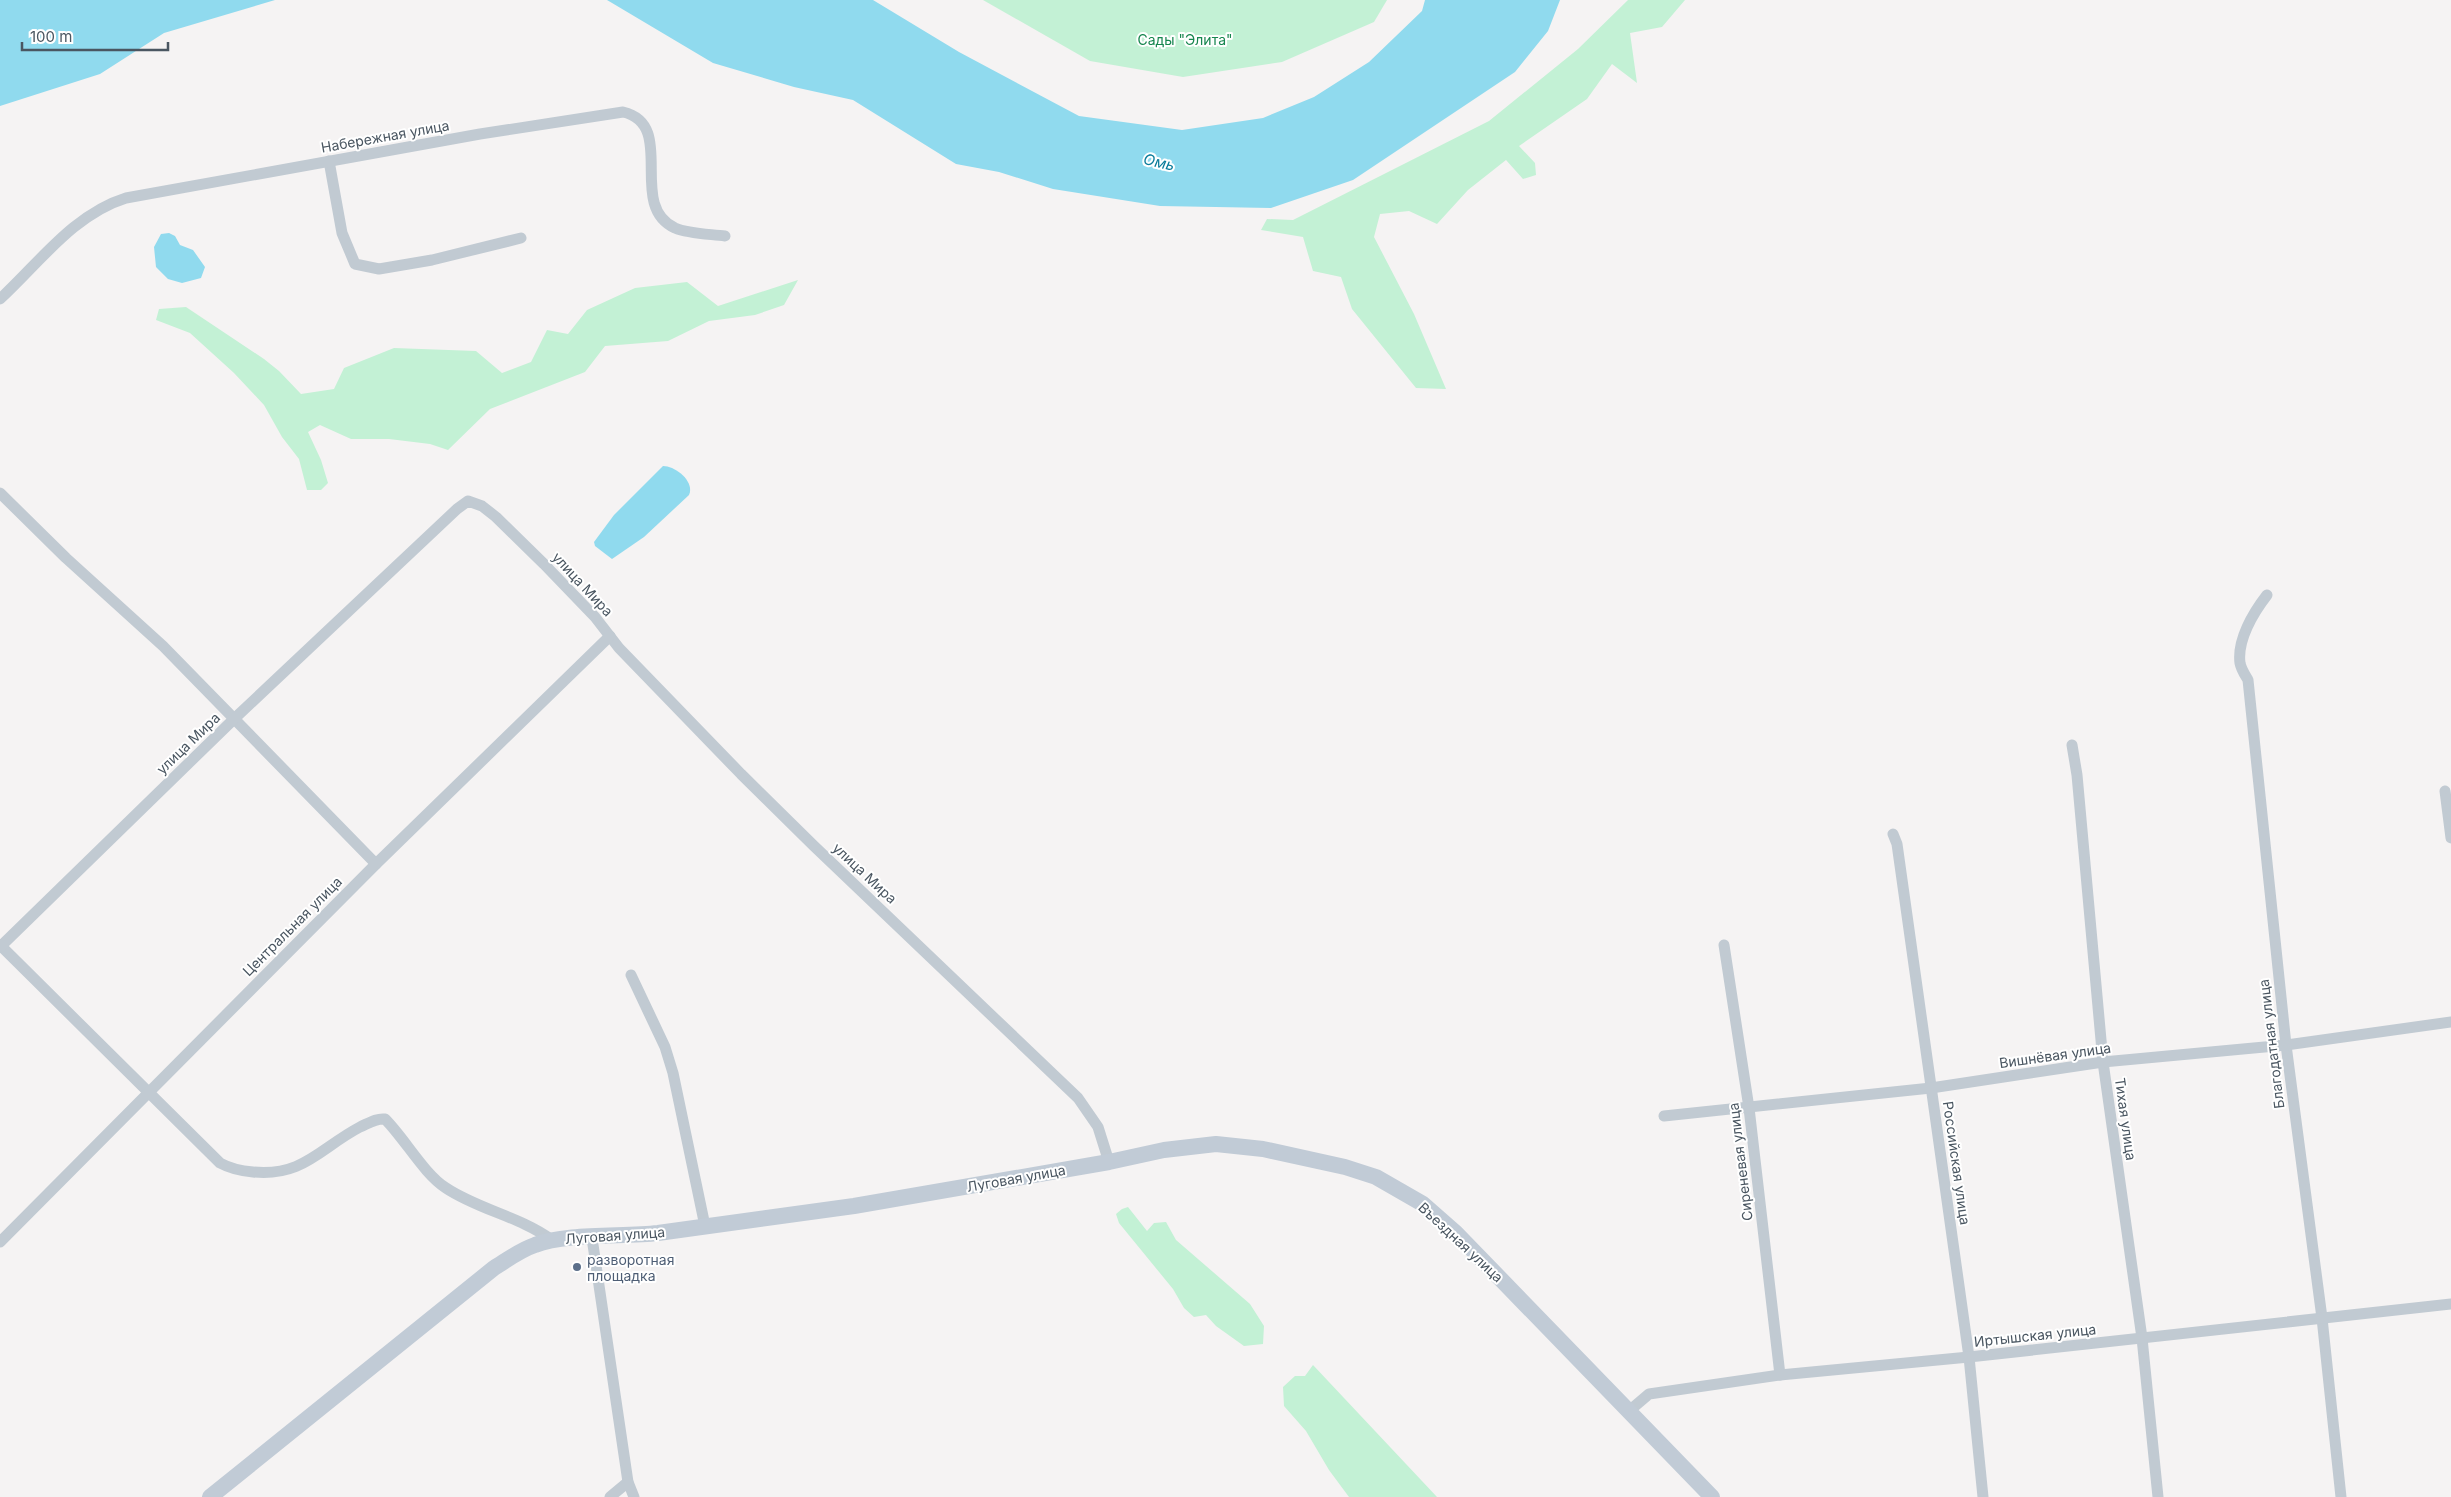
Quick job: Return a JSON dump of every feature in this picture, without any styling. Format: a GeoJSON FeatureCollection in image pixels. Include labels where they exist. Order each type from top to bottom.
{"type":"FeatureCollection","features":[{"type":"Feature","properties":{"kind":"street","name":"Набережная улица"},"geometry":{"type":"LineString","coordinates":[[0,298],[87,215],[110,203],[126,198],[623,112],[635,115],[645,124],[650,143],[654,207],[662,219],[676,228],[725,236]]}},
{"type":"Feature","properties":{"kind":"street"},"geometry":{"type":"LineString","coordinates":[[329,162],[342,233],[355,264],[379,269],[432,260],[521,238]]}},
{"type":"Feature","properties":{"kind":"street"},"geometry":{"type":"LineString","coordinates":[[0,493],[66,558],[163,646],[376,864]]}},
{"type":"Feature","properties":{"kind":"street","name":"улица Мира"},"geometry":{"type":"LineString","coordinates":[[0,946],[235,718],[456,509],[468,501],[482,506],[496,517],[582,603],[610,636],[807,839],[1078,1098],[1098,1127],[1106,1163]]}},
{"type":"Feature","properties":{"kind":"street","name":"Благодатная улица"},"geometry":{"type":"LineString","coordinates":[[2267,595],[2255,610],[2246,632],[2239,661],[2248,680],[2286,1045],[2322,1318],[2340,1497]]}},
{"type":"Feature","properties":{"kind":"street","name":"Центральная улица"},"geometry":{"type":"LineString","coordinates":[[0,1242],[376,864],[610,636]]}},
{"type":"Feature","properties":{"kind":"street","name":"Тихая улица"},"geometry":{"type":"LineString","coordinates":[[2072,745],[2077,775],[2103,1062],[2142,1338],[2158,1497]]}},
{"type":"Feature","properties":{"kind":"street"},"geometry":{"type":"LineString","coordinates":[[2444,791],[2451,838]]}},
{"type":"Feature","properties":{"kind":"street","name":"Российская улица"},"geometry":{"type":"LineString","coordinates":[[1893,834],[1897,844],[1968,1357],[1983,1497]]}},
{"type":"Feature","properties":{"kind":"street","name":"Сиреневая улица"},"geometry":{"type":"LineString","coordinates":[[1724,945],[1749,1108],[1780,1375]]}},
{"type":"Feature","properties":{"kind":"street"},"geometry":{"type":"LineString","coordinates":[[0,946],[220,1163],[231,1169],[280,1173],[300,1166],[347,1134],[378,1118],[385,1119],[433,1177],[444,1187],[468,1201],[517,1219],[552,1240]]}},
{"type":"Feature","properties":{"kind":"street"},"geometry":{"type":"LineString","coordinates":[[631,974],[668,1056],[684,1120],[705,1226]]}},
{"type":"Feature","properties":{"kind":"street","name":"Вишнёвая улица"},"geometry":{"type":"LineString","coordinates":[[1664,1116],[1931,1088],[2103,1062],[2286,1045],[2451,1022]]}},
{"type":"Feature","properties":{"kind":"street","name":"Въездная улица"},"geometry":{"type":"LineString","coordinates":[[1106,1163],[1183,1146],[1216,1144],[1272,1151],[1345,1167],[1376,1177],[1423,1204],[1456,1233],[1712,1497]]}},
{"type":"Feature","properties":{"kind":"street","name":"Луговая улица"},"geometry":{"type":"LineString","coordinates":[[210,1497],[494,1268],[536,1244],[552,1240],[634,1236],[854,1206],[1106,1163]]}},
{"type":"Feature","properties":{"kind":"street"},"geometry":{"type":"LineString","coordinates":[[592,1238],[628,1482],[634,1497]]}},
{"type":"Feature","properties":{"kind":"street","name":"Иртышская улица"},"geometry":{"type":"LineString","coordinates":[[1629,1411],[1649,1394],[1780,1375],[1968,1357],[2451,1304]]}},
{"type":"Feature","properties":{"kind":"street"},"geometry":{"type":"LineString","coordinates":[[610,1497],[628,1482]]}},
{"type":"Feature","properties":{"kind":"green space","name":"Сады \"Элита\""},"geometry":{"type":"Polygon","coordinates":[[[983,0],[1387,0],[1374,22],[1282,62],[1183,77],[1090,61],[983,0]]]}},
{"type":"Feature","properties":{"kind":"green space"},"geometry":{"type":"Polygon","coordinates":[[[1628,0],[1685,0],[1662,27],[1630,33],[1637,83],[1612,64],[1587,99],[1519,146],[1535,163],[1536,175],[1523,179],[1506,160],[1468,190],[1437,224],[1409,211],[1380,214],[1374,237],[1414,314],[1446,389],[1416,388],[1352,309],[1341,277],[1313,271],[1303,237],[1261,230],[1267,219],[1293,220],[1489,121],[1578,49],[1628,0]]]}},
{"type":"Feature","properties":{"kind":"green space"},"geometry":{"type":"Polygon","coordinates":[[[798,280],[784,305],[755,315],[709,321],[668,341],[605,346],[585,372],[490,409],[448,450],[430,444],[389,439],[351,439],[320,425],[308,432],[321,460],[328,483],[321,490],[307,490],[299,459],[282,437],[264,405],[234,373],[190,333],[156,320],[159,309],[186,307],[264,359],[279,371],[301,394],[334,389],[344,368],[394,348],[476,351],[502,373],[531,362],[547,330],[568,334],[587,310],[635,288],[687,282],[718,306],[798,280]]]}},
{"type":"Feature","properties":{"kind":"green space"},"geometry":{"type":"Polygon","coordinates":[[[1128,1207],[1147,1231],[1154,1223],[1166,1222],[1176,1240],[1250,1304],[1264,1326],[1263,1344],[1244,1346],[1216,1326],[1206,1315],[1194,1317],[1184,1308],[1173,1289],[1119,1223],[1116,1214],[1128,1207]]]}},
{"type":"Feature","properties":{"kind":"green space"},"geometry":{"type":"Polygon","coordinates":[[[1313,1365],[1437,1497],[1349,1497],[1329,1470],[1306,1431],[1284,1406],[1283,1387],[1295,1376],[1305,1376],[1313,1365]]]}},
{"type":"Feature","properties":{"kind":"water"},"geometry":{"type":"Polygon","coordinates":[[[0,0],[275,0],[164,33],[100,74],[0,106],[0,0]]]}},
{"type":"Feature","properties":{"kind":"water","name":"Омь"},"geometry":{"type":"Polygon","coordinates":[[[607,0],[873,0],[959,52],[1079,116],[1182,130],[1263,118],[1314,97],[1369,62],[1422,11],[1425,0],[1560,0],[1548,31],[1515,72],[1353,180],[1271,208],[1160,206],[1053,189],[999,172],[956,164],[853,100],[794,87],[713,63],[607,0]]]}},
{"type":"Feature","properties":{"kind":"water"},"geometry":{"type":"Polygon","coordinates":[[[169,233],[175,236],[180,245],[193,250],[205,267],[201,278],[182,283],[168,279],[156,267],[154,247],[161,234],[169,233]]]}},
{"type":"Feature","properties":{"kind":"water"},"geometry":{"type":"Polygon","coordinates":[[[663,466],[679,472],[687,480],[690,490],[689,495],[644,537],[612,559],[595,546],[594,542],[614,515],[663,466]]]}},
{"type":"Feature","properties":{"kind":"place","name":"разворотная площадка"},"geometry":{"type":"Point","coordinates":[577,1267]}}]}
